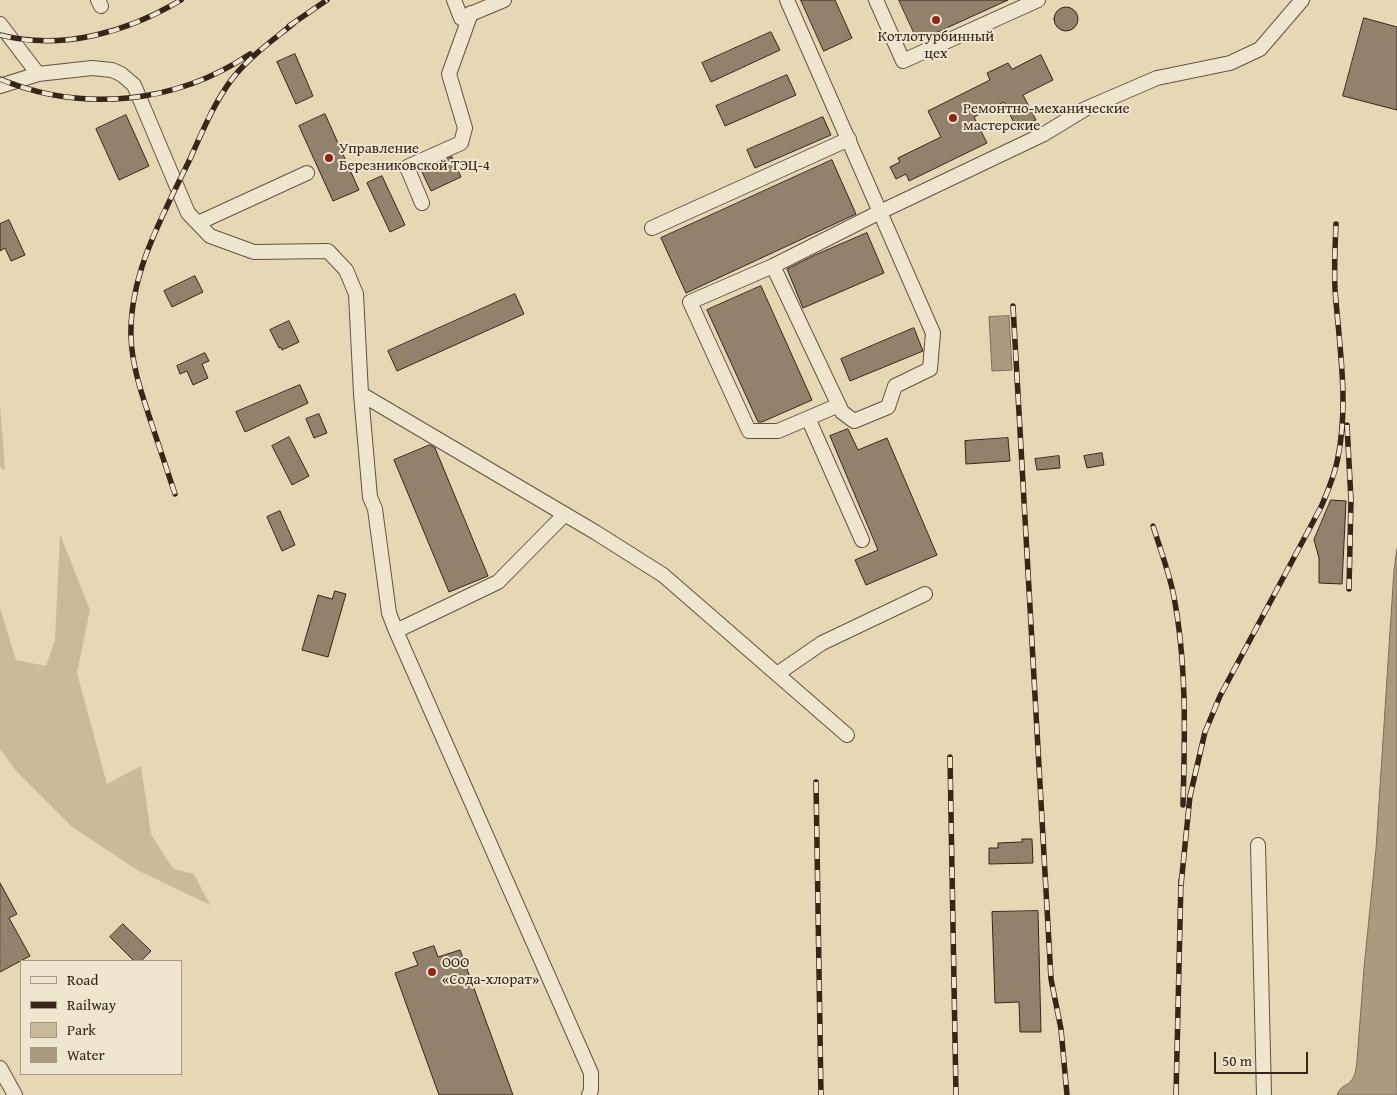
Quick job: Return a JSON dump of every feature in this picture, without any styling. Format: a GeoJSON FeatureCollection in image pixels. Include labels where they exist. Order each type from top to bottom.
{"type":"FeatureCollection","features":[{"type":"Feature","properties":{"kind":"street"},"geometry":{"type":"LineString","coordinates":[[454,0],[460,18],[504,0]]}},
{"type":"Feature","properties":{"kind":"street"},"geometry":{"type":"LineString","coordinates":[[773,266],[842,412],[854,421],[888,407],[895,386],[930,369],[933,333],[787,0]]}},
{"type":"Feature","properties":{"kind":"street"},"geometry":{"type":"LineString","coordinates":[[876,0],[903,61],[1038,0]]}},
{"type":"Feature","properties":{"kind":"street"},"geometry":{"type":"LineString","coordinates":[[839,406],[778,431],[749,431],[690,302],[773,266],[880,212],[1044,134],[1085,109],[1103,101],[1157,78],[1230,63],[1260,49],[1302,0]]}},
{"type":"Feature","properties":{"kind":"street"},"geometry":{"type":"LineString","coordinates":[[422,203],[407,167],[461,143],[464,128],[449,74],[471,13]]}},
{"type":"Feature","properties":{"kind":"street"},"geometry":{"type":"LineString","coordinates":[[0,24],[38,74]]}},
{"type":"Feature","properties":{"kind":"street"},"geometry":{"type":"LineString","coordinates":[[0,86],[12,84],[38,74],[80,69],[102,69],[121,74],[134,85],[188,213],[210,236],[254,252],[328,251],[346,270],[356,294],[361,394],[370,497],[375,509],[388,612],[591,1073],[591,1090],[589,1095]]}},
{"type":"Feature","properties":{"kind":"street"},"geometry":{"type":"LineString","coordinates":[[652,228],[849,139]]}},
{"type":"Feature","properties":{"kind":"street"},"geometry":{"type":"LineString","coordinates":[[198,223],[307,173]]}},
{"type":"Feature","properties":{"kind":"street"},"geometry":{"type":"LineString","coordinates":[[361,394],[663,575],[847,735]]}},
{"type":"Feature","properties":{"kind":"street"},"geometry":{"type":"LineString","coordinates":[[808,418],[862,540]]}},
{"type":"Feature","properties":{"kind":"street"},"geometry":{"type":"LineString","coordinates":[[396,631],[498,582],[564,515]]}},
{"type":"Feature","properties":{"kind":"street"},"geometry":{"type":"LineString","coordinates":[[777,674],[822,643],[925,594]]}},
{"type":"Feature","properties":{"kind":"street"},"geometry":{"type":"LineString","coordinates":[[1258,845],[1264,1095]]}},
{"type":"Feature","properties":{"kind":"street"},"geometry":{"type":"LineString","coordinates":[[0,1068],[15,1095]]}},
{"type":"Feature","properties":{"kind":"green space"},"geometry":{"type":"Polygon","coordinates":[[[0,404],[5,470],[0,467],[0,404]]]}},
{"type":"Feature","properties":{"kind":"green space"},"geometry":{"type":"Polygon","coordinates":[[[60,534],[90,610],[77,673],[107,784],[141,766],[151,834],[173,869],[194,874],[210,905],[139,871],[72,827],[17,772],[0,749],[0,608],[16,660],[46,666],[55,640],[60,534]]]}},
{"type":"Feature","properties":{"kind":"water"},"geometry":{"type":"Polygon","coordinates":[[[1009,316],[1012,370],[992,371],[989,317],[1009,316]]]}},
{"type":"Feature","properties":{"kind":"water"},"geometry":{"type":"Polygon","coordinates":[[[1397,549],[1397,1095],[1337,1095],[1353,1079],[1357,1061],[1376,849],[1394,570],[1397,549]]]}},
{"type":"Feature","properties":{"kind":"building"},"geometry":{"type":"Polygon","coordinates":[[[801,0],[835,0],[852,38],[824,51],[801,0]]]}},
{"type":"Feature","properties":{"kind":"building","name":"Котлотурбинный цех"},"geometry":{"type":"Polygon","coordinates":[[[899,0],[1008,0],[918,41],[899,0]]]}},
{"type":"Feature","properties":{"kind":"building"},"geometry":{"type":"Polygon","coordinates":[[[1066,7],[1074,11],[1078,19],[1074,27],[1066,31],[1058,27],[1054,19],[1058,11],[1066,7]]]}},
{"type":"Feature","properties":{"kind":"building"},"geometry":{"type":"Polygon","coordinates":[[[1364,18],[1397,27],[1397,110],[1343,96],[1364,18]]]}},
{"type":"Feature","properties":{"kind":"building"},"geometry":{"type":"Polygon","coordinates":[[[771,32],[780,50],[711,82],[702,63],[771,32]]]}},
{"type":"Feature","properties":{"kind":"building"},"geometry":{"type":"Polygon","coordinates":[[[295,54],[313,96],[296,104],[277,62],[295,54]]]}},
{"type":"Feature","properties":{"kind":"building","name":"Ремонтно-механические мастерские"},"geometry":{"type":"Polygon","coordinates":[[[1041,55],[1053,80],[1023,95],[1036,120],[1017,129],[1004,102],[974,117],[987,143],[909,181],[906,174],[896,179],[890,167],[900,162],[898,158],[941,137],[928,111],[990,80],[987,73],[1008,63],[1012,69],[1041,55]]]}},
{"type":"Feature","properties":{"kind":"building"},"geometry":{"type":"Polygon","coordinates":[[[787,75],[796,95],[725,126],[716,106],[787,75]]]}},
{"type":"Feature","properties":{"kind":"building","name":"Управление Березниковской ТЭЦ-4"},"geometry":{"type":"Polygon","coordinates":[[[325,114],[359,190],[333,201],[299,126],[325,114]]]}},
{"type":"Feature","properties":{"kind":"building"},"geometry":{"type":"Polygon","coordinates":[[[126,115],[149,166],[119,180],[96,129],[126,115]]]}},
{"type":"Feature","properties":{"kind":"building"},"geometry":{"type":"Polygon","coordinates":[[[823,117],[831,135],[755,168],[747,150],[823,117]]]}},
{"type":"Feature","properties":{"kind":"building"},"geometry":{"type":"Polygon","coordinates":[[[452,157],[461,177],[431,191],[421,170],[452,157]]]}},
{"type":"Feature","properties":{"kind":"building"},"geometry":{"type":"Polygon","coordinates":[[[832,160],[856,214],[686,293],[661,238],[832,160]]]}},
{"type":"Feature","properties":{"kind":"building"},"geometry":{"type":"Polygon","coordinates":[[[382,176],[405,225],[390,232],[367,183],[382,176]]]}},
{"type":"Feature","properties":{"kind":"building"},"geometry":{"type":"Polygon","coordinates":[[[9,220],[25,255],[11,261],[5,248],[0,251],[0,224],[9,220]]]}},
{"type":"Feature","properties":{"kind":"building"},"geometry":{"type":"Polygon","coordinates":[[[867,233],[884,273],[803,308],[787,269],[867,233]]]}},
{"type":"Feature","properties":{"kind":"building"},"geometry":{"type":"Polygon","coordinates":[[[195,276],[203,292],[172,307],[164,291],[195,276]]]}},
{"type":"Feature","properties":{"kind":"building"},"geometry":{"type":"Polygon","coordinates":[[[761,286],[812,400],[762,422],[758,422],[707,310],[761,286]]]}},
{"type":"Feature","properties":{"kind":"building"},"geometry":{"type":"Polygon","coordinates":[[[515,294],[524,314],[397,371],[388,351],[515,294]]]}},
{"type":"Feature","properties":{"kind":"building"},"geometry":{"type":"Polygon","coordinates":[[[289,321],[299,342],[282,350],[281,347],[279,348],[270,330],[289,321]]]}},
{"type":"Feature","properties":{"kind":"building"},"geometry":{"type":"Polygon","coordinates":[[[914,328],[923,351],[850,381],[841,359],[914,328]]]}},
{"type":"Feature","properties":{"kind":"building"},"geometry":{"type":"Polygon","coordinates":[[[205,353],[209,361],[202,364],[208,378],[193,385],[187,371],[180,374],[177,366],[205,353]]]}},
{"type":"Feature","properties":{"kind":"building"},"geometry":{"type":"Polygon","coordinates":[[[300,385],[308,403],[245,432],[236,412],[300,385]]]}},
{"type":"Feature","properties":{"kind":"building"},"geometry":{"type":"Polygon","coordinates":[[[319,414],[327,433],[314,438],[306,419],[319,414]]]}},
{"type":"Feature","properties":{"kind":"building"},"geometry":{"type":"Polygon","coordinates":[[[848,429],[858,450],[887,438],[937,555],[866,585],[855,560],[878,550],[830,436],[848,429]]]}},
{"type":"Feature","properties":{"kind":"building"},"geometry":{"type":"Polygon","coordinates":[[[289,437],[309,476],[292,485],[272,446],[289,437]]]}},
{"type":"Feature","properties":{"kind":"building"},"geometry":{"type":"Polygon","coordinates":[[[1008,438],[1010,461],[966,464],[965,441],[1008,438]]]}},
{"type":"Feature","properties":{"kind":"building"},"geometry":{"type":"Polygon","coordinates":[[[430,445],[435,448],[488,576],[449,592],[394,460],[430,445]]]}},
{"type":"Feature","properties":{"kind":"building"},"geometry":{"type":"Polygon","coordinates":[[[1102,453],[1104,465],[1087,468],[1084,456],[1102,453]]]}},
{"type":"Feature","properties":{"kind":"building"},"geometry":{"type":"Polygon","coordinates":[[[1059,456],[1060,468],[1037,470],[1035,459],[1059,456]]]}},
{"type":"Feature","properties":{"kind":"building"},"geometry":{"type":"Polygon","coordinates":[[[1331,500],[1346,501],[1342,584],[1319,583],[1319,558],[1314,540],[1331,500]]]}},
{"type":"Feature","properties":{"kind":"building"},"geometry":{"type":"Polygon","coordinates":[[[280,511],[295,545],[282,551],[267,517],[280,511]]]}},
{"type":"Feature","properties":{"kind":"building"},"geometry":{"type":"Polygon","coordinates":[[[335,591],[346,594],[328,657],[302,650],[318,595],[332,599],[335,591]]]}},
{"type":"Feature","properties":{"kind":"building"},"geometry":{"type":"Polygon","coordinates":[[[1022,839],[1032,839],[1033,863],[989,864],[989,848],[998,848],[998,843],[1022,842],[1022,839]]]}},
{"type":"Feature","properties":{"kind":"building"},"geometry":{"type":"Polygon","coordinates":[[[0,883],[17,914],[9,918],[30,956],[0,972],[0,883]]]}},
{"type":"Feature","properties":{"kind":"building"},"geometry":{"type":"Polygon","coordinates":[[[1038,911],[1041,1032],[1020,1032],[1019,1002],[995,1003],[992,912],[1038,911]]]}},
{"type":"Feature","properties":{"kind":"building"},"geometry":{"type":"Polygon","coordinates":[[[123,924],[151,951],[142,960],[133,960],[110,937],[123,924]]]}},
{"type":"Feature","properties":{"kind":"building"},"geometry":{"type":"Polygon","coordinates":[[[434,946],[438,957],[460,950],[513,1095],[439,1095],[395,973],[418,965],[413,953],[434,946]]]}},
{"type":"Feature","properties":{"kind":"railway"},"geometry":{"type":"LineString","coordinates":[[0,35],[47,41],[94,36],[139,21],[181,0]]}},
{"type":"Feature","properties":{"kind":"railway"},"geometry":{"type":"LineString","coordinates":[[289,26],[327,0]]}},
{"type":"Feature","properties":{"kind":"railway"},"geometry":{"type":"LineString","coordinates":[[175,494],[135,370],[131,337],[136,290],[159,223],[220,98],[232,79],[246,64],[261,49],[294,23]]}},
{"type":"Feature","properties":{"kind":"railway"},"geometry":{"type":"LineString","coordinates":[[0,79],[31,90],[63,96],[96,99],[128,98],[160,93],[191,84],[221,71],[250,54]]}},
{"type":"Feature","properties":{"kind":"railway"},"geometry":{"type":"LineString","coordinates":[[1181,885],[1190,796],[1205,732],[1220,696],[1321,507],[1337,463],[1343,415],[1343,394],[1335,289],[1336,224]]}},
{"type":"Feature","properties":{"kind":"railway"},"geometry":{"type":"LineString","coordinates":[[1013,306],[1051,979],[1061,1029],[1067,1095]]}},
{"type":"Feature","properties":{"kind":"railway"},"geometry":{"type":"LineString","coordinates":[[1347,425],[1351,500],[1349,589]]}},
{"type":"Feature","properties":{"kind":"railway"},"geometry":{"type":"LineString","coordinates":[[1153,526],[1173,592],[1181,645],[1184,698],[1183,805]]}},
{"type":"Feature","properties":{"kind":"railway"},"geometry":{"type":"LineString","coordinates":[[950,757],[956,1095]]}},
{"type":"Feature","properties":{"kind":"railway"},"geometry":{"type":"LineString","coordinates":[[816,782],[821,1095]]}},
{"type":"Feature","properties":{"kind":"railway"},"geometry":{"type":"LineString","coordinates":[[1176,1095],[1181,880]]}},
{"type":"Feature","properties":{"kind":"place","name":"Котлотурбинный цех"},"geometry":{"type":"Point","coordinates":[936,20]}},
{"type":"Feature","properties":{"kind":"place","name":"Ремонтно-механические мастерские"},"geometry":{"type":"Point","coordinates":[953,118]}},
{"type":"Feature","properties":{"kind":"place","name":"Управление Березниковской ТЭЦ-4"},"geometry":{"type":"Point","coordinates":[329,158]}},
{"type":"Feature","properties":{"kind":"place","name":"ООО «Сода-хлорат»"},"geometry":{"type":"Point","coordinates":[432,972]}}]}
